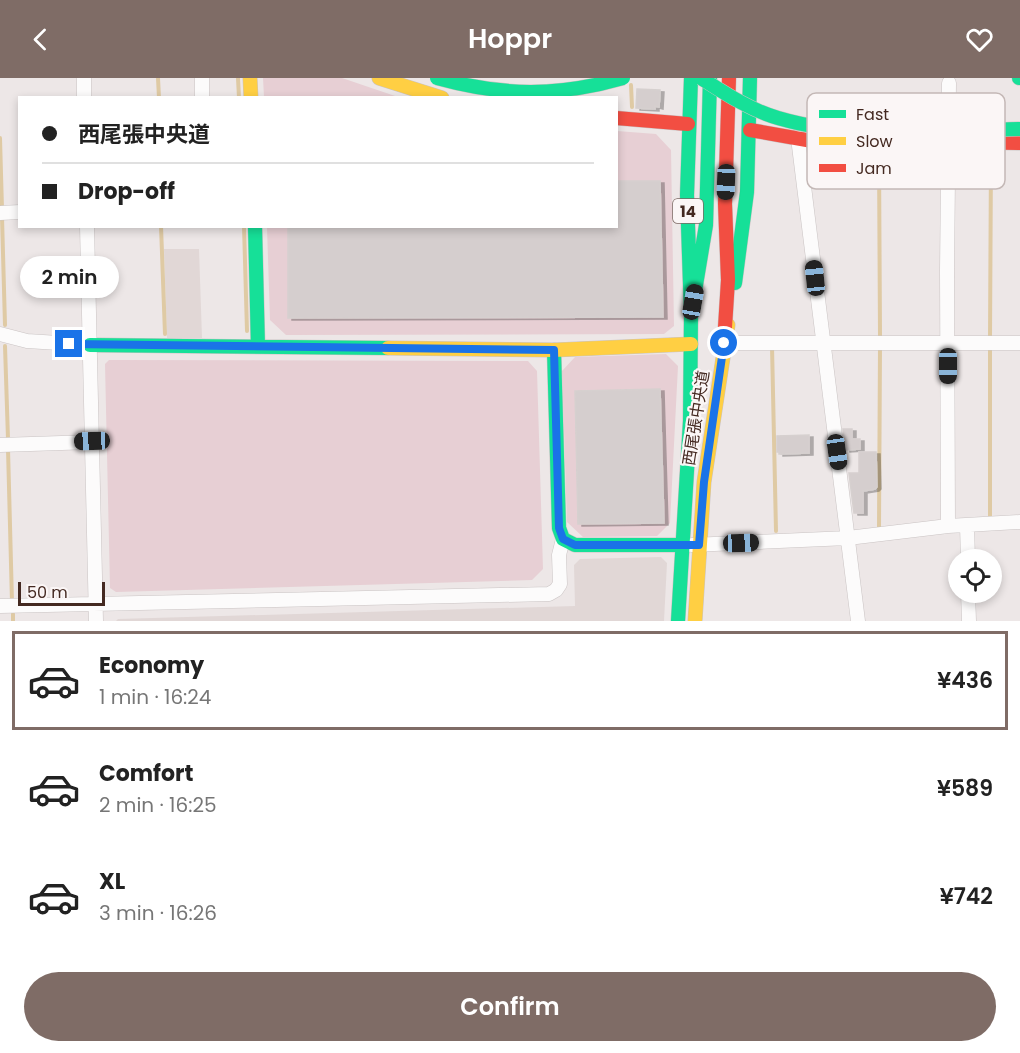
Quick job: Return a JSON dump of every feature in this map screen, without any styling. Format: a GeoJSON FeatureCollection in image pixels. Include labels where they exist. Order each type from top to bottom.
{"type":"FeatureCollection","features":[{"type":"Feature","properties":{"kind":"main road"},"geometry":{"type":"LineString","coordinates":[[250,78],[251,96]]}},
{"type":"Feature","properties":{"kind":"main road"},"geometry":{"type":"LineString","coordinates":[[379,78],[414,84],[438,96]]}},
{"type":"Feature","properties":{"kind":"main road"},"geometry":{"type":"LineString","coordinates":[[437,78],[488,90],[540,93],[574,91],[623,78]]}},
{"type":"Feature","properties":{"kind":"main road","name":"西尾張中央道"},"geometry":{"type":"LineString","coordinates":[[678,621],[690,421],[691,315],[687,195],[691,78]]}},
{"type":"Feature","properties":{"kind":"main road"},"geometry":{"type":"LineString","coordinates":[[701,78],[734,101],[753,110],[807,126]]}},
{"type":"Feature","properties":{"kind":"main road"},"geometry":{"type":"LineString","coordinates":[[691,315],[706,225],[710,78]]}},
{"type":"Feature","properties":{"kind":"main road"},"geometry":{"type":"LineString","coordinates":[[724,343],[728,280],[726,204],[729,78]]}},
{"type":"Feature","properties":{"kind":"main road","name":"西尾張中央道"},"geometry":{"type":"LineString","coordinates":[[695,621],[704,482],[743,231],[750,130],[750,78]]}},
{"type":"Feature","properties":{"kind":"main road"},"geometry":{"type":"LineString","coordinates":[[618,118],[688,124]]}},
{"type":"Feature","properties":{"kind":"main road"},"geometry":{"type":"LineString","coordinates":[[1005,129],[1020,129]]}},
{"type":"Feature","properties":{"kind":"main road"},"geometry":{"type":"LineString","coordinates":[[750,130],[807,140]]}},
{"type":"Feature","properties":{"kind":"main road"},"geometry":{"type":"LineString","coordinates":[[1005,143],[1020,143]]}},
{"type":"Feature","properties":{"kind":"main road"},"geometry":{"type":"LineString","coordinates":[[255,228],[258,347]]}},
{"type":"Feature","properties":{"kind":"main road"},"geometry":{"type":"LineString","coordinates":[[90,345],[554,350],[691,344]]}},
{"type":"Feature","properties":{"kind":"main road"},"geometry":{"type":"LineString","coordinates":[[554,350],[559,528],[563,539],[575,545],[681,545]]}},
{"type":"Feature","properties":{"kind":"street"},"geometry":{"type":"LineString","coordinates":[[84,78],[84,96]]}},
{"type":"Feature","properties":{"kind":"street"},"geometry":{"type":"LineString","coordinates":[[202,78],[202,96]]}},
{"type":"Feature","properties":{"kind":"street"},"geometry":{"type":"LineString","coordinates":[[578,78],[578,96]]}},
{"type":"Feature","properties":{"kind":"street"},"geometry":{"type":"LineString","coordinates":[[949,82],[949,93]]}},
{"type":"Feature","properties":{"kind":"street"},"geometry":{"type":"LineString","coordinates":[[798,138],[858,621]]}},
{"type":"Feature","properties":{"kind":"street"},"geometry":{"type":"LineString","coordinates":[[948,189],[948,526]]}},
{"type":"Feature","properties":{"kind":"street"},"geometry":{"type":"LineString","coordinates":[[0,213],[18,212]]}},
{"type":"Feature","properties":{"kind":"street"},"geometry":{"type":"LineString","coordinates":[[87,228],[96,621]]}},
{"type":"Feature","properties":{"kind":"street"},"geometry":{"type":"LineString","coordinates":[[0,334],[38,342],[90,345]]}},
{"type":"Feature","properties":{"kind":"street"},"geometry":{"type":"LineString","coordinates":[[724,343],[1020,343]]}},
{"type":"Feature","properties":{"kind":"street"},"geometry":{"type":"LineString","coordinates":[[0,444],[92,441]]}},
{"type":"Feature","properties":{"kind":"street"},"geometry":{"type":"LineString","coordinates":[[681,545],[848,538],[948,526],[1020,522]]}},
{"type":"Feature","properties":{"kind":"street"},"geometry":{"type":"LineString","coordinates":[[967,525],[968,549]]}},
{"type":"Feature","properties":{"kind":"street"},"geometry":{"type":"LineString","coordinates":[[0,606],[549,594],[560,584],[559,555],[563,539]]}},
{"type":"Feature","properties":{"kind":"street"},"geometry":{"type":"LineString","coordinates":[[969,603],[969,621]]}},
{"type":"Feature","properties":{"kind":"shaded area"},"geometry":{"type":"Polygon","coordinates":[[[263,78],[342,78],[395,96],[264,96],[263,78]]]}},
{"type":"Feature","properties":{"kind":"shaded area"},"geometry":{"type":"Polygon","coordinates":[[[618,131],[656,134],[671,150],[674,326],[664,334],[286,335],[270,320],[267,228],[618,228],[618,131]]]}},
{"type":"Feature","properties":{"kind":"shaded area"},"geometry":{"type":"Polygon","coordinates":[[[164,249],[199,249],[202,338],[167,338],[164,249]]]}},
{"type":"Feature","properties":{"kind":"shaded area"},"geometry":{"type":"Polygon","coordinates":[[[666,354],[678,366],[670,523],[657,536],[583,537],[567,522],[562,371],[575,357],[666,354]]]}},
{"type":"Feature","properties":{"kind":"shaded area"},"geometry":{"type":"Polygon","coordinates":[[[109,360],[528,361],[537,371],[543,569],[532,580],[116,592],[110,588],[105,364],[109,360]]]}},
{"type":"Feature","properties":{"kind":"shaded area"},"geometry":{"type":"Polygon","coordinates":[[[661,557],[667,563],[664,621],[116,621],[118,619],[575,606],[574,565],[580,559],[661,557]]]}},
{"type":"Feature","properties":{"kind":"building"},"geometry":{"type":"Polygon","coordinates":[[[637,89],[660,90],[659,107],[655,106],[655,109],[636,108],[637,89]]]}},
{"type":"Feature","properties":{"kind":"building"},"geometry":{"type":"Polygon","coordinates":[[[618,181],[660,181],[663,317],[288,318],[288,228],[618,228],[618,181]]]}},
{"type":"Feature","properties":{"kind":"building"},"geometry":{"type":"Polygon","coordinates":[[[660,389],[664,523],[578,524],[575,391],[660,389]]]}},
{"type":"Feature","properties":{"kind":"building"},"geometry":{"type":"Polygon","coordinates":[[[843,429],[852,429],[852,439],[860,439],[860,449],[846,450],[843,429]]]}},
{"type":"Feature","properties":{"kind":"building"},"geometry":{"type":"Polygon","coordinates":[[[809,435],[809,453],[779,454],[777,452],[777,436],[809,435]]]}},
{"type":"Feature","properties":{"kind":"building"},"geometry":{"type":"Polygon","coordinates":[[[859,452],[876,452],[877,487],[863,491],[863,513],[854,513],[849,473],[859,473],[859,452]]]}},
{"type":"Feature","properties":{"kind":"waterway"},"geometry":{"type":"LineString","coordinates":[[158,78],[159,96]]}},
{"type":"Feature","properties":{"kind":"waterway"},"geometry":{"type":"LineString","coordinates":[[238,78],[239,96]]}},
{"type":"Feature","properties":{"kind":"waterway"},"geometry":{"type":"LineString","coordinates":[[631,85],[632,107]]}},
{"type":"Feature","properties":{"kind":"waterway"},"geometry":{"type":"LineString","coordinates":[[0,138],[2,209]]}},
{"type":"Feature","properties":{"kind":"waterway"},"geometry":{"type":"LineString","coordinates":[[879,189],[880,336]]}},
{"type":"Feature","properties":{"kind":"waterway"},"geometry":{"type":"LineString","coordinates":[[990,339],[991,189]]}},
{"type":"Feature","properties":{"kind":"waterway"},"geometry":{"type":"LineString","coordinates":[[2,217],[5,325]]}},
{"type":"Feature","properties":{"kind":"waterway"},"geometry":{"type":"LineString","coordinates":[[161,228],[165,334]]}},
{"type":"Feature","properties":{"kind":"waterway"},"geometry":{"type":"LineString","coordinates":[[244,228],[247,331]]}},
{"type":"Feature","properties":{"kind":"waterway"},"geometry":{"type":"LineString","coordinates":[[5,346],[8,439]]}},
{"type":"Feature","properties":{"kind":"waterway"},"geometry":{"type":"LineString","coordinates":[[772,346],[776,531]]}},
{"type":"Feature","properties":{"kind":"waterway"},"geometry":{"type":"LineString","coordinates":[[879,528],[880,346]]}},
{"type":"Feature","properties":{"kind":"waterway"},"geometry":{"type":"LineString","coordinates":[[990,347],[990,518]]}},
{"type":"Feature","properties":{"kind":"waterway"},"geometry":{"type":"LineString","coordinates":[[8,449],[12,602]]}},
{"type":"Feature","properties":{"kind":"waterway"},"geometry":{"type":"LineString","coordinates":[[13,614],[13,621]]}},
{"type":"Feature","properties":{"kind":"traffic: fast"},"geometry":{"type":"LineString","coordinates":[[437,78],[484,88],[530,92],[576,89],[623,78]]}},
{"type":"Feature","properties":{"kind":"traffic: fast"},"geometry":{"type":"LineString","coordinates":[[678,621],[690,421],[691,315],[687,195],[691,78]]}},
{"type":"Feature","properties":{"kind":"traffic: fast"},"geometry":{"type":"LineString","coordinates":[[701,78],[758,111],[807,125]]}},
{"type":"Feature","properties":{"kind":"traffic: fast"},"geometry":{"type":"LineString","coordinates":[[691,315],[706,225],[710,78]]}},
{"type":"Feature","properties":{"kind":"traffic: fast"},"geometry":{"type":"LineString","coordinates":[[735,283],[747,192],[750,78]]}},
{"type":"Feature","properties":{"kind":"traffic: fast"},"geometry":{"type":"LineString","coordinates":[[1005,129],[1020,129]]}},
{"type":"Feature","properties":{"kind":"traffic: fast"},"geometry":{"type":"LineString","coordinates":[[255,228],[258,347]]}},
{"type":"Feature","properties":{"kind":"traffic: fast"},"geometry":{"type":"LineString","coordinates":[[90,345],[388,348]]}},
{"type":"Feature","properties":{"kind":"traffic: fast"},"geometry":{"type":"LineString","coordinates":[[554,350],[559,528],[563,539],[575,545],[681,545]]}},
{"type":"Feature","properties":{"kind":"traffic: slow"},"geometry":{"type":"LineString","coordinates":[[250,78],[251,96]]}},
{"type":"Feature","properties":{"kind":"traffic: slow"},"geometry":{"type":"LineString","coordinates":[[379,78],[436,96]]}},
{"type":"Feature","properties":{"kind":"traffic: slow"},"geometry":{"type":"LineString","coordinates":[[695,621],[704,482],[728,325]]}},
{"type":"Feature","properties":{"kind":"traffic: slow"},"geometry":{"type":"LineString","coordinates":[[388,348],[554,350],[691,344]]}},
{"type":"Feature","properties":{"kind":"traffic: jam"},"geometry":{"type":"LineString","coordinates":[[724,343],[728,280],[725,204],[729,78]]}},
{"type":"Feature","properties":{"kind":"traffic: jam"},"geometry":{"type":"LineString","coordinates":[[618,118],[688,124]]}},
{"type":"Feature","properties":{"kind":"traffic: jam"},"geometry":{"type":"LineString","coordinates":[[750,130],[807,140]]}},
{"type":"Feature","properties":{"kind":"traffic: jam"},"geometry":{"type":"LineString","coordinates":[[1005,143],[1020,143]]}},
{"type":"Feature","properties":{"kind":"route"},"geometry":{"type":"LineString","coordinates":[[69,344],[554,350],[559,528],[563,539],[575,545],[699,545],[704,482],[724,343]]}}]}
